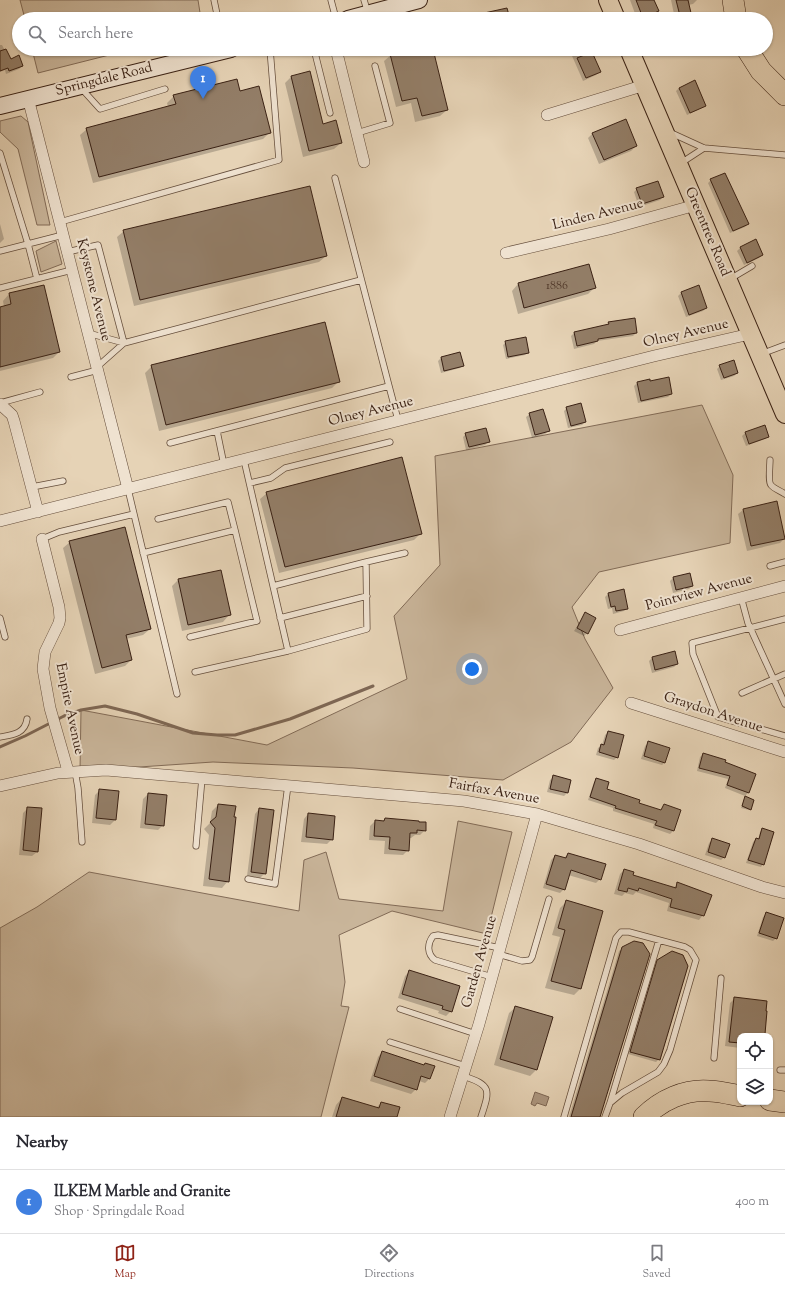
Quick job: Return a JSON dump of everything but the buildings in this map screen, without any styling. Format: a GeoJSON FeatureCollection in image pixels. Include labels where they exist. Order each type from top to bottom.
{"type":"FeatureCollection","features":[{"type":"Feature","properties":{"kind":"highway"},"geometry":{"type":"LineString","coordinates":[[733,0],[735,12]]}},
{"type":"Feature","properties":{"kind":"highway"},"geometry":{"type":"LineString","coordinates":[[751,56],[761,71],[785,95]]}},
{"type":"Feature","properties":{"kind":"highway"},"geometry":{"type":"LineString","coordinates":[[644,1117],[653,1108],[666,1100],[687,1092],[709,1091],[737,1096]]}},
{"type":"Feature","properties":{"kind":"highway"},"geometry":{"type":"LineString","coordinates":[[773,1100],[785,1102]]}},
{"type":"Feature","properties":{"kind":"main road"},"geometry":{"type":"LineString","coordinates":[[366,7],[419,0]]}},
{"type":"Feature","properties":{"kind":"main road"},"geometry":{"type":"LineString","coordinates":[[608,0],[613,12]]}},
{"type":"Feature","properties":{"kind":"main road","name":"Springdale Road"},"geometry":{"type":"LineString","coordinates":[[0,106],[200,56]]}},
{"type":"Feature","properties":{"kind":"main road","name":"Greentree Road"},"geometry":{"type":"LineString","coordinates":[[632,56],[785,414]]}},
{"type":"Feature","properties":{"kind":"street"},"geometry":{"type":"LineString","coordinates":[[338,56],[364,162]]}},
{"type":"Feature","properties":{"kind":"street"},"geometry":{"type":"LineString","coordinates":[[547,115],[645,85]]}},
{"type":"Feature","properties":{"kind":"street","name":"Keystone Avenue"},"geometry":{"type":"LineString","coordinates":[[28,98],[128,489]]}},
{"type":"Feature","properties":{"kind":"street","name":"Linden Avenue"},"geometry":{"type":"LineString","coordinates":[[506,253],[608,229],[696,205]]}},
{"type":"Feature","properties":{"kind":"street","name":"Olney Avenue"},"geometry":{"type":"LineString","coordinates":[[0,521],[654,356],[750,334]]}},
{"type":"Feature","properties":{"kind":"street"},"geometry":{"type":"LineString","coordinates":[[0,403],[12,414],[38,512]]}},
{"type":"Feature","properties":{"kind":"street","name":"Empire Avenue"},"geometry":{"type":"LineString","coordinates":[[42,539],[59,607],[60,618],[45,652],[43,669],[50,708],[71,771]]}},
{"type":"Feature","properties":{"kind":"street","name":"Pointview Avenue"},"geometry":{"type":"LineString","coordinates":[[620,630],[785,586]]}},
{"type":"Feature","properties":{"kind":"street","name":"Graydon Avenue"},"geometry":{"type":"LineString","coordinates":[[631,703],[785,752]]}},
{"type":"Feature","properties":{"kind":"street","name":"Fairfax Avenue"},"geometry":{"type":"LineString","coordinates":[[71,771],[106,770],[464,800],[537,814],[639,844],[785,894]]}},
{"type":"Feature","properties":{"kind":"street"},"geometry":{"type":"LineString","coordinates":[[0,786],[71,771]]}},
{"type":"Feature","properties":{"kind":"street","name":"Garden Avenue"},"geometry":{"type":"LineString","coordinates":[[450,1117],[476,1034],[537,814]]}},
{"type":"Feature","properties":{"kind":"lane"},"geometry":{"type":"LineString","coordinates":[[214,0],[217,12]]}},
{"type":"Feature","properties":{"kind":"lane"},"geometry":{"type":"LineString","coordinates":[[331,0],[334,12]]}},
{"type":"Feature","properties":{"kind":"lane"},"geometry":{"type":"LineString","coordinates":[[60,222],[279,160],[271,56]]}},
{"type":"Feature","properties":{"kind":"lane"},"geometry":{"type":"LineString","coordinates":[[316,56],[330,113]]}},
{"type":"Feature","properties":{"kind":"lane"},"geometry":{"type":"LineString","coordinates":[[357,133],[390,123],[375,66]]}},
{"type":"Feature","properties":{"kind":"lane"},"geometry":{"type":"LineString","coordinates":[[80,86],[100,109],[165,89]]}},
{"type":"Feature","properties":{"kind":"lane"},"geometry":{"type":"LineString","coordinates":[[664,130],[704,148],[785,155]]}},
{"type":"Feature","properties":{"kind":"lane"},"geometry":{"type":"LineString","coordinates":[[679,165],[704,148]]}},
{"type":"Feature","properties":{"kind":"lane"},"geometry":{"type":"LineString","coordinates":[[0,153],[38,279]]}},
{"type":"Feature","properties":{"kind":"lane"},"geometry":{"type":"LineString","coordinates":[[335,178],[398,420]]}},
{"type":"Feature","properties":{"kind":"lane"},"geometry":{"type":"LineString","coordinates":[[0,251],[63,235]]}},
{"type":"Feature","properties":{"kind":"lane"},"geometry":{"type":"LineString","coordinates":[[67,252],[98,245],[124,343]]}},
{"type":"Feature","properties":{"kind":"lane"},"geometry":{"type":"LineString","coordinates":[[728,280],[739,275],[752,266]]}},
{"type":"Feature","properties":{"kind":"lane"},"geometry":{"type":"LineString","coordinates":[[0,288],[72,270]]}},
{"type":"Feature","properties":{"kind":"lane"},"geometry":{"type":"LineString","coordinates":[[71,377],[97,369],[124,343],[361,280]]}},
{"type":"Feature","properties":{"kind":"lane"},"geometry":{"type":"LineString","coordinates":[[88,333],[124,343]]}},
{"type":"Feature","properties":{"kind":"lane"},"geometry":{"type":"LineString","coordinates":[[759,355],[785,345]]}},
{"type":"Feature","properties":{"kind":"lane"},"geometry":{"type":"LineString","coordinates":[[170,444],[389,386]]}},
{"type":"Feature","properties":{"kind":"lane"},"geometry":{"type":"LineString","coordinates":[[0,403],[40,392]]}},
{"type":"Feature","properties":{"kind":"lane"},"geometry":{"type":"LineString","coordinates":[[217,432],[224,465]]}},
{"type":"Feature","properties":{"kind":"lane"},"geometry":{"type":"LineString","coordinates":[[250,483],[271,478],[285,468],[390,442]]}},
{"type":"Feature","properties":{"kind":"lane"},"geometry":{"type":"LineString","coordinates":[[244,460],[288,651]]}},
{"type":"Feature","properties":{"kind":"lane"},"geometry":{"type":"LineString","coordinates":[[770,460],[771,468],[769,482],[771,486],[785,494]]}},
{"type":"Feature","properties":{"kind":"lane"},"geometry":{"type":"LineString","coordinates":[[32,487],[63,481]]}},
{"type":"Feature","properties":{"kind":"lane"},"geometry":{"type":"LineString","coordinates":[[128,489],[177,694]]}},
{"type":"Feature","properties":{"kind":"lane"},"geometry":{"type":"LineString","coordinates":[[158,519],[228,502],[257,621],[190,637]]}},
{"type":"Feature","properties":{"kind":"lane"},"geometry":{"type":"LineString","coordinates":[[42,539],[59,532],[134,514]]}},
{"type":"Feature","properties":{"kind":"lane"},"geometry":{"type":"LineString","coordinates":[[143,552],[235,530]]}},
{"type":"Feature","properties":{"kind":"lane"},"geometry":{"type":"LineString","coordinates":[[273,586],[405,553]]}},
{"type":"Feature","properties":{"kind":"lane"},"geometry":{"type":"LineString","coordinates":[[195,672],[288,651],[367,629],[366,562]]}},
{"type":"Feature","properties":{"kind":"lane"},"geometry":{"type":"LineString","coordinates":[[770,566],[785,562]]}},
{"type":"Feature","properties":{"kind":"lane"},"geometry":{"type":"LineString","coordinates":[[280,618],[367,596]]}},
{"type":"Feature","properties":{"kind":"lane"},"geometry":{"type":"LineString","coordinates":[[742,597],[750,628],[785,704]]}},
{"type":"Feature","properties":{"kind":"lane"},"geometry":{"type":"LineString","coordinates":[[0,618],[5,637]]}},
{"type":"Feature","properties":{"kind":"lane"},"geometry":{"type":"LineString","coordinates":[[785,619],[692,643],[693,654],[718,717],[785,736]]}},
{"type":"Feature","properties":{"kind":"lane"},"geometry":{"type":"LineString","coordinates":[[742,693],[785,674]]}},
{"type":"Feature","properties":{"kind":"lane"},"geometry":{"type":"LineString","coordinates":[[0,737],[16,734],[23,730],[27,719]]}},
{"type":"Feature","properties":{"kind":"lane"},"geometry":{"type":"LineString","coordinates":[[71,771],[78,788],[82,842]]}},
{"type":"Feature","properties":{"kind":"lane"},"geometry":{"type":"LineString","coordinates":[[196,846],[202,778]]}},
{"type":"Feature","properties":{"kind":"lane"},"geometry":{"type":"LineString","coordinates":[[248,879],[275,884],[288,785]]}},
{"type":"Feature","properties":{"kind":"lane"},"geometry":{"type":"LineString","coordinates":[[492,977],[435,960],[430,956],[428,949],[433,936],[438,935],[499,951],[522,961],[530,960],[549,900]]}},
{"type":"Feature","properties":{"kind":"lane"},"geometry":{"type":"LineString","coordinates":[[564,1117],[616,938],[621,932],[629,932],[685,947],[690,950],[696,960],[670,1050],[664,1064],[658,1072],[622,1093],[610,1103]]}},
{"type":"Feature","properties":{"kind":"lane"},"geometry":{"type":"LineString","coordinates":[[605,1117],[659,940]]}},
{"type":"Feature","properties":{"kind":"lane"},"geometry":{"type":"LineString","coordinates":[[714,1058],[721,978]]}},
{"type":"Feature","properties":{"kind":"lane"},"geometry":{"type":"LineString","coordinates":[[400,1009],[476,1034]]}},
{"type":"Feature","properties":{"kind":"lane"},"geometry":{"type":"LineString","coordinates":[[390,1042],[464,1071],[477,1080],[486,1088],[488,1098],[481,1117]]}},
{"type":"Feature","properties":{"kind":"shaded area"},"geometry":{"type":"Polygon","coordinates":[[[20,0],[198,0],[200,12],[23,12],[20,0]]]}},
{"type":"Feature","properties":{"kind":"shaded area"},"geometry":{"type":"Polygon","coordinates":[[[34,56],[105,56],[38,73],[34,56]]]}},
{"type":"Feature","properties":{"kind":"shaded area"},"geometry":{"type":"Polygon","coordinates":[[[21,116],[28,122],[50,225],[37,225],[18,149],[0,132],[0,121],[21,116]]]}},
{"type":"Feature","properties":{"kind":"shaded area"},"geometry":{"type":"Polygon","coordinates":[[[56,241],[62,264],[41,272],[36,251],[56,241]]]}},
{"type":"Feature","properties":{"kind":"shaded area"},"geometry":{"type":"Polygon","coordinates":[[[702,405],[733,475],[730,543],[599,572],[572,607],[585,639],[613,688],[571,742],[503,780],[353,768],[213,762],[80,771],[81,710],[267,745],[407,679],[394,616],[440,565],[435,456],[702,405]]]}},
{"type":"Feature","properties":{"kind":"shaded area"},"geometry":{"type":"Polygon","coordinates":[[[458,821],[512,832],[487,934],[392,911],[339,935],[345,982],[341,1006],[349,1007],[321,1117],[0,1117],[0,928],[37,907],[89,872],[299,911],[304,860],[326,852],[339,899],[443,911],[458,821]]]}},
{"type":"Feature","properties":{"kind":"shaded area"},"geometry":{"type":"Polygon","coordinates":[[[535,1092],[549,1097],[546,1106],[537,1103],[535,1106],[531,1104],[535,1092]]]}},
{"type":"Feature","properties":{"kind":"waterway"},"geometry":{"type":"LineString","coordinates":[[0,747],[64,716],[81,710],[105,706],[137,714],[193,733],[235,735],[290,719],[373,686]]}},
{"type":"Feature","properties":{"kind":"place","name":"ILKEM Marble and Granite"},"geometry":{"type":"Point","coordinates":[203,99]}}]}
